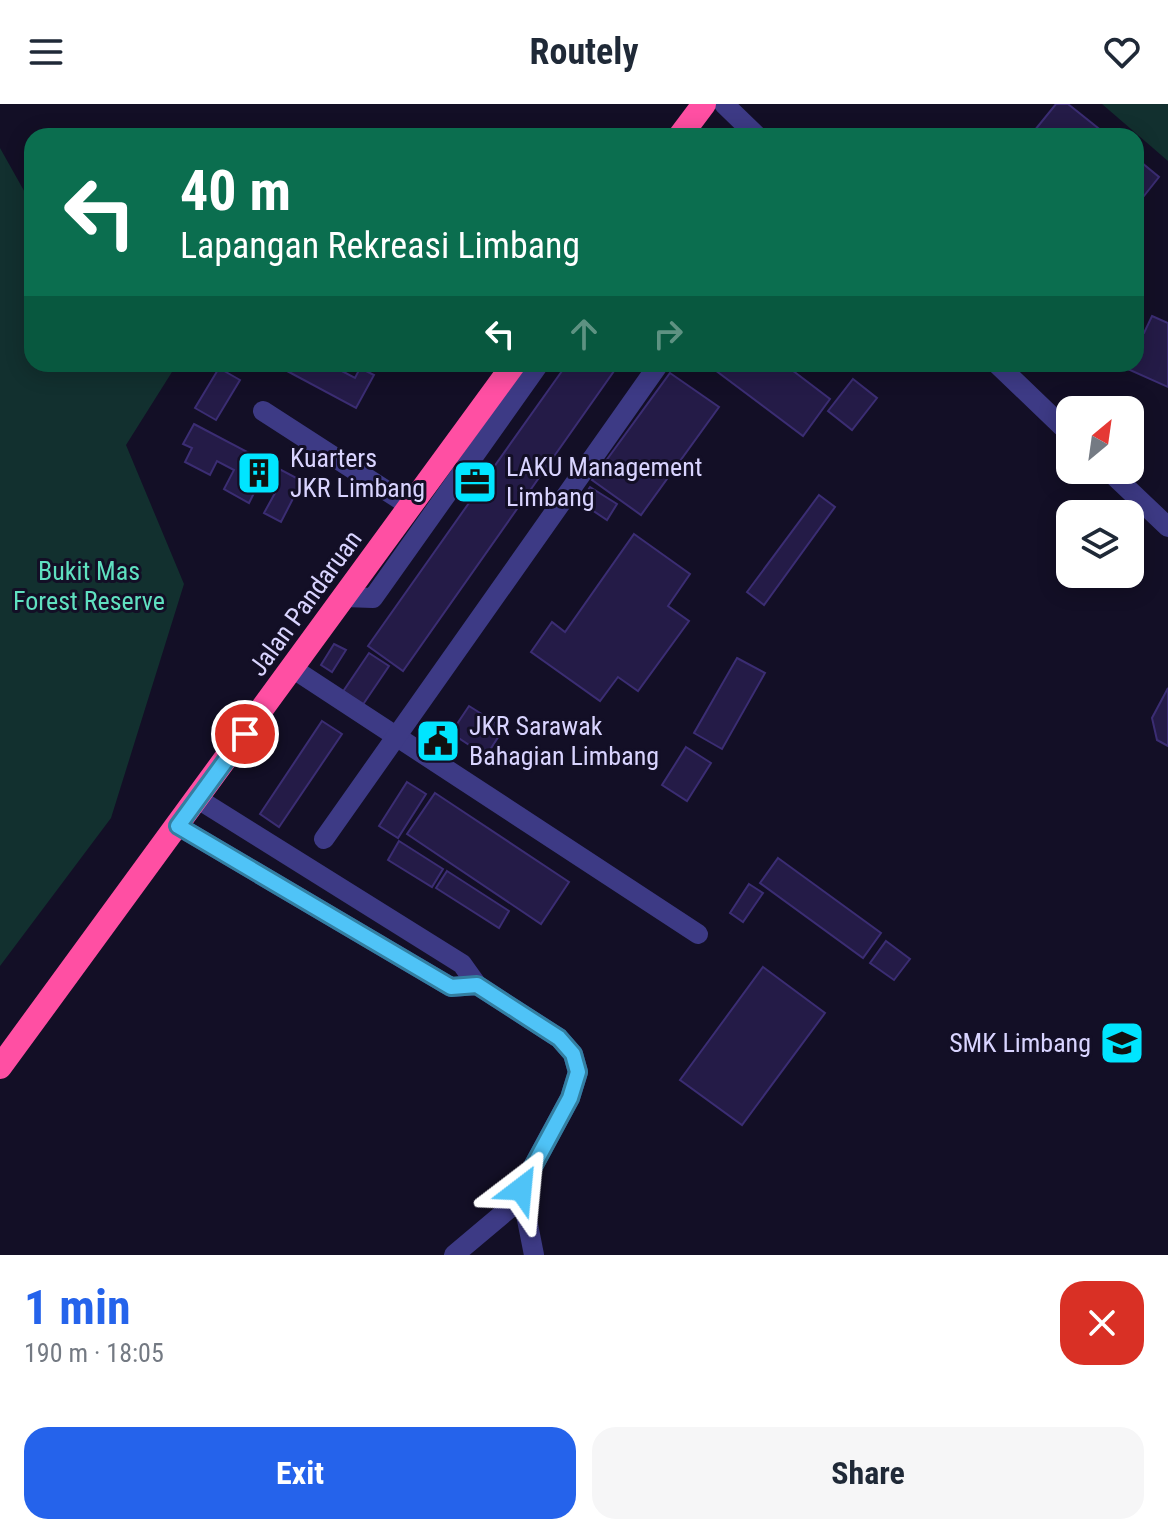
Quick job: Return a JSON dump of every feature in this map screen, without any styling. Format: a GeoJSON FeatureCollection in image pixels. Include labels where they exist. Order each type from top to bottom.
{"type":"FeatureCollection","features":[{"type":"Feature","properties":{"kind":"highway"},"geometry":{"type":"LineString","coordinates":[[686,128],[704,104]]}},
{"type":"Feature","properties":{"kind":"highway","name":"Jalan Pandaruan"},"geometry":{"type":"LineString","coordinates":[[0,1067],[508,372]]}},
{"type":"Feature","properties":{"kind":"street"},"geometry":{"type":"LineString","coordinates":[[724,104],[749,128]]}},
{"type":"Feature","properties":{"kind":"street"},"geometry":{"type":"LineString","coordinates":[[344,597],[373,598],[533,372]]}},
{"type":"Feature","properties":{"kind":"street"},"geometry":{"type":"LineString","coordinates":[[324,839],[653,372]]}},
{"type":"Feature","properties":{"kind":"street"},"geometry":{"type":"LineString","coordinates":[[1005,372],[1056,421]]}},
{"type":"Feature","properties":{"kind":"street"},"geometry":{"type":"LineString","coordinates":[[263,411],[410,506]]}},
{"type":"Feature","properties":{"kind":"street"},"geometry":{"type":"LineString","coordinates":[[1123,484],[1168,527]]}},
{"type":"Feature","properties":{"kind":"street"},"geometry":{"type":"LineString","coordinates":[[292,668],[698,934]]}},
{"type":"Feature","properties":{"kind":"street"},"geometry":{"type":"LineString","coordinates":[[198,799],[462,964],[477,985],[559,1038],[573,1054],[578,1072],[570,1098],[511,1207],[454,1255]]}},
{"type":"Feature","properties":{"kind":"street"},"geometry":{"type":"LineString","coordinates":[[178,826],[451,987],[477,985]]}},
{"type":"Feature","properties":{"kind":"street"},"geometry":{"type":"LineString","coordinates":[[521,1189],[534,1255]]}},
{"type":"Feature","properties":{"kind":"green space"},"geometry":{"type":"Polygon","coordinates":[[[1102,104],[1168,104],[1168,161],[1144,140],[1144,128],[1130,128],[1102,104]]]}},
{"type":"Feature","properties":{"kind":"green space","name":"Bukit Mas Forest Reserve"},"geometry":{"type":"Polygon","coordinates":[[[0,148],[24,191],[24,372],[172,372],[126,445],[184,584],[111,818],[0,966],[0,148]]]}},
{"type":"Feature","properties":{"kind":"building"},"geometry":{"type":"Polygon","coordinates":[[[1056,104],[1068,104],[1098,128],[1036,128],[1056,104]]]}},
{"type":"Feature","properties":{"kind":"building"},"geometry":{"type":"Polygon","coordinates":[[[1144,165],[1159,177],[1144,196],[1144,165]]]}},
{"type":"Feature","properties":{"kind":"building"},"geometry":{"type":"Polygon","coordinates":[[[1152,316],[1168,323],[1168,387],[1134,372],[1144,372],[1144,333],[1152,316]]]}},
{"type":"Feature","properties":{"kind":"building","name":"Kuarters JKR Limbang"},"geometry":{"type":"Polygon","coordinates":[[[217,372],[226,372],[240,380],[216,420],[195,408],[217,372]]]}},
{"type":"Feature","properties":{"kind":"building","name":"Kuarters JKR Limbang"},"geometry":{"type":"Polygon","coordinates":[[[289,372],[344,372],[355,378],[358,372],[374,375],[356,408],[289,372]]]}},
{"type":"Feature","properties":{"kind":"building"},"geometry":{"type":"Polygon","coordinates":[[[561,372],[613,372],[403,671],[368,646],[476,493],[461,483],[472,468],[486,478],[561,372]]]}},
{"type":"Feature","properties":{"kind":"building"},"geometry":{"type":"Polygon","coordinates":[[[718,372],[795,372],[830,399],[803,436],[718,372]]]}},
{"type":"Feature","properties":{"kind":"building"},"geometry":{"type":"Polygon","coordinates":[[[670,373],[719,407],[641,515],[592,480],[670,373]]]}},
{"type":"Feature","properties":{"kind":"building"},"geometry":{"type":"Polygon","coordinates":[[[853,379],[877,398],[852,430],[828,411],[853,379]]]}},
{"type":"Feature","properties":{"kind":"building","name":"Kuarters JKR Limbang"},"geometry":{"type":"Polygon","coordinates":[[[194,424],[302,481],[281,522],[264,513],[275,493],[259,483],[249,503],[224,489],[234,470],[217,461],[210,475],[185,462],[192,448],[183,444],[194,424]]]}},
{"type":"Feature","properties":{"kind":"building"},"geometry":{"type":"Polygon","coordinates":[[[590,487],[617,504],[607,520],[580,502],[590,487]]]}},
{"type":"Feature","properties":{"kind":"building"},"geometry":{"type":"Polygon","coordinates":[[[819,495],[835,507],[764,605],[747,592],[819,495]]]}},
{"type":"Feature","properties":{"kind":"building"},"geometry":{"type":"Polygon","coordinates":[[[634,534],[690,574],[668,606],[689,621],[638,691],[618,677],[600,701],[531,652],[552,622],[565,632],[634,534]]]}},
{"type":"Feature","properties":{"kind":"building"},"geometry":{"type":"Polygon","coordinates":[[[334,644],[346,650],[332,672],[321,665],[334,644]]]}},
{"type":"Feature","properties":{"kind":"building"},"geometry":{"type":"Polygon","coordinates":[[[369,653],[389,666],[362,706],[342,693],[369,653]]]}},
{"type":"Feature","properties":{"kind":"building"},"geometry":{"type":"Polygon","coordinates":[[[737,658],[765,673],[722,749],[694,733],[737,658]]]}},
{"type":"Feature","properties":{"kind":"building"},"geometry":{"type":"Polygon","coordinates":[[[1168,688],[1168,746],[1157,740],[1152,718],[1168,688]]]}},
{"type":"Feature","properties":{"kind":"building"},"geometry":{"type":"Polygon","coordinates":[[[469,706],[504,728],[486,756],[451,733],[469,706]]]}},
{"type":"Feature","properties":{"kind":"building"},"geometry":{"type":"Polygon","coordinates":[[[322,721],[342,734],[279,827],[260,814],[322,721]]]}},
{"type":"Feature","properties":{"kind":"building"},"geometry":{"type":"Polygon","coordinates":[[[686,747],[711,763],[687,801],[662,785],[686,747]]]}},
{"type":"Feature","properties":{"kind":"building"},"geometry":{"type":"Polygon","coordinates":[[[407,782],[426,794],[398,838],[379,826],[407,782]]]}},
{"type":"Feature","properties":{"kind":"building"},"geometry":{"type":"Polygon","coordinates":[[[435,793],[569,882],[541,924],[407,834],[435,793]]]}},
{"type":"Feature","properties":{"kind":"building"},"geometry":{"type":"Polygon","coordinates":[[[399,841],[443,869],[432,887],[388,860],[399,841]]]}},
{"type":"Feature","properties":{"kind":"building"},"geometry":{"type":"Polygon","coordinates":[[[778,858],[881,933],[863,958],[760,883],[778,858]]]}},
{"type":"Feature","properties":{"kind":"building"},"geometry":{"type":"Polygon","coordinates":[[[447,871],[509,911],[499,928],[436,888],[447,871]]]}},
{"type":"Feature","properties":{"kind":"building"},"geometry":{"type":"Polygon","coordinates":[[[749,884],[763,893],[743,922],[730,913],[749,884]]]}},
{"type":"Feature","properties":{"kind":"building"},"geometry":{"type":"Polygon","coordinates":[[[886,941],[910,959],[894,980],[870,963],[886,941]]]}},
{"type":"Feature","properties":{"kind":"building"},"geometry":{"type":"Polygon","coordinates":[[[763,967],[825,1013],[742,1125],[680,1080],[763,967]]]}},
{"type":"Feature","properties":{"kind":"place","name":"Kuarters JKR Limbang"},"geometry":{"type":"Point","coordinates":[259,473]}},
{"type":"Feature","properties":{"kind":"place","name":"LAKU Management Limbang"},"geometry":{"type":"Point","coordinates":[475,482]}},
{"type":"Feature","properties":{"kind":"place","name":"JKR Sarawak Bahagian Limbang"},"geometry":{"type":"Point","coordinates":[438,741]}},
{"type":"Feature","properties":{"kind":"place","name":"SMK Limbang"},"geometry":{"type":"Point","coordinates":[1122,1043]}},
{"type":"Feature","properties":{"kind":"route"},"geometry":{"type":"LineString","coordinates":[[245,734],[178,826],[451,987],[477,985],[559,1038],[573,1054],[578,1072],[570,1098],[521,1189]]}}]}
